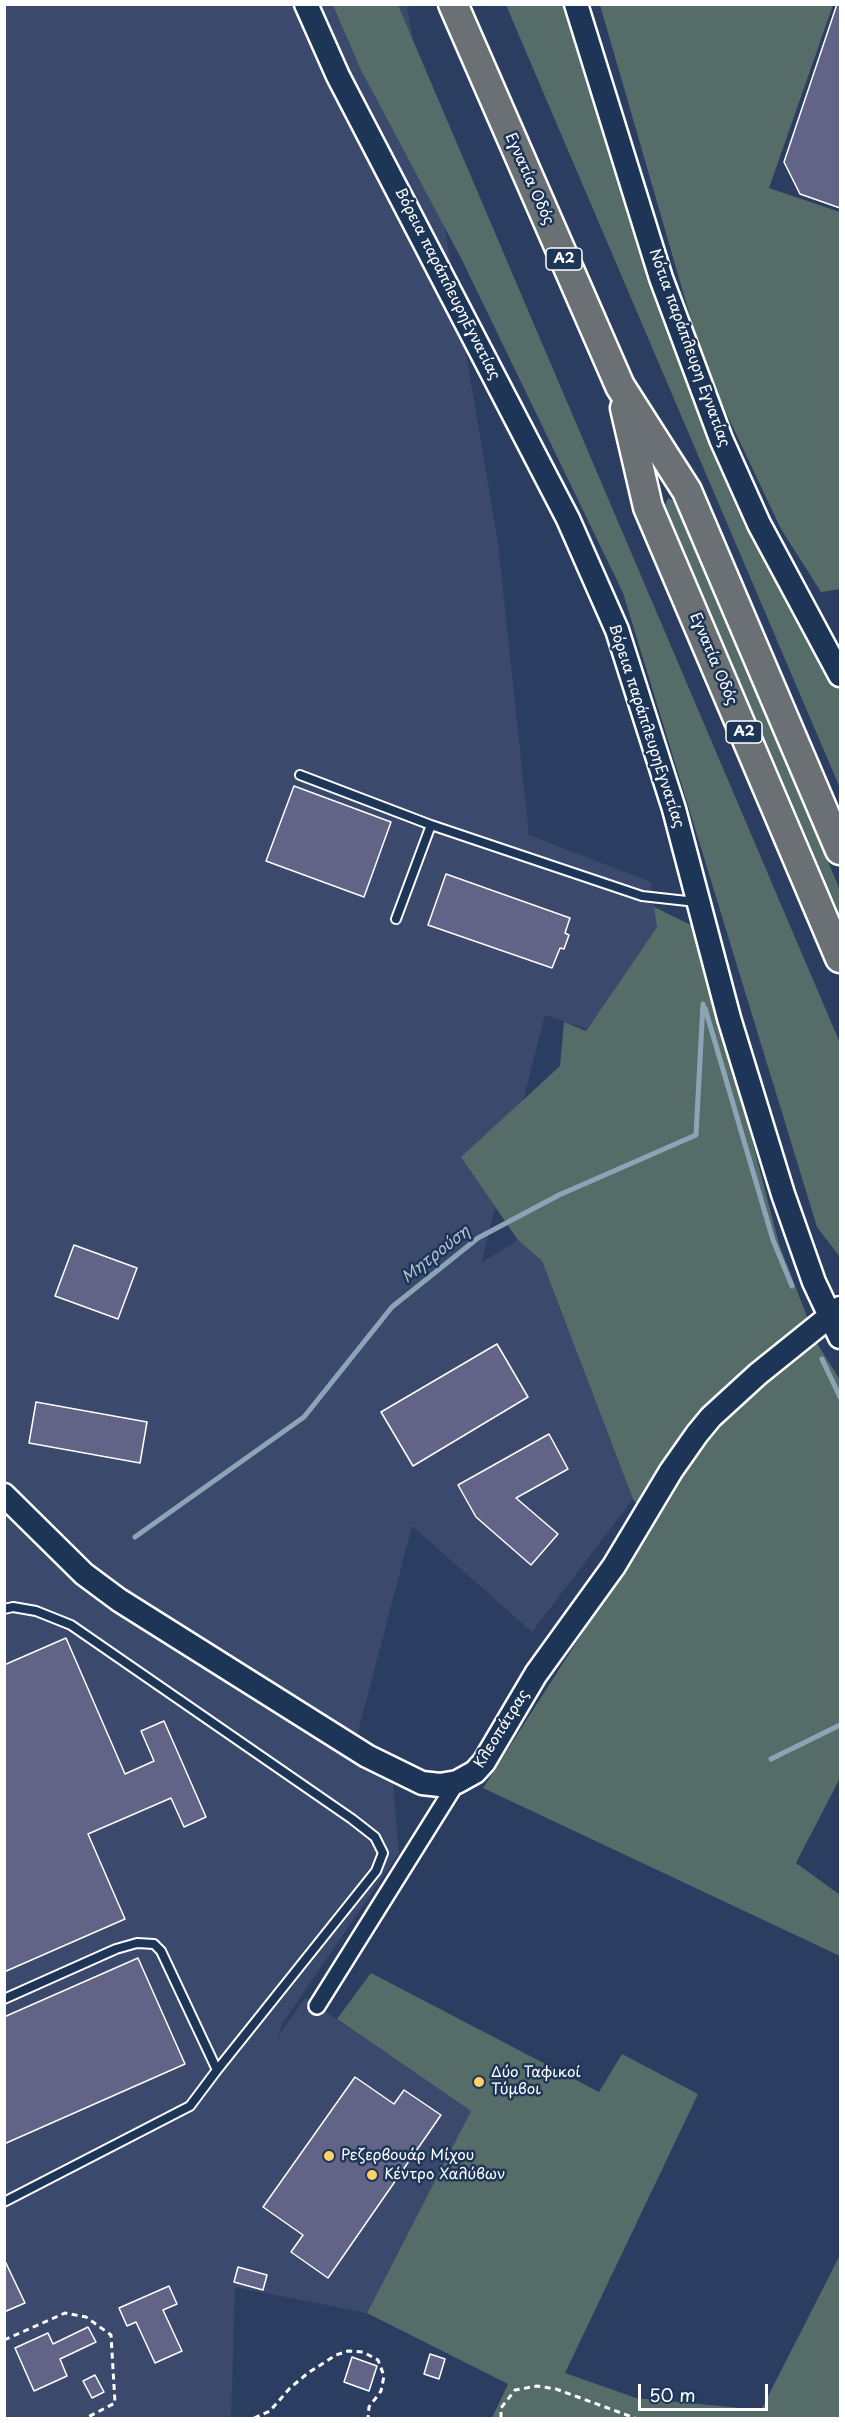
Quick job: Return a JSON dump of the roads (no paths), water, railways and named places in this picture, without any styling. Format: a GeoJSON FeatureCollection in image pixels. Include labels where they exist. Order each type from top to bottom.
{"type":"FeatureCollection","features":[{"type":"Feature","properties":{"kind":"highway","name":"Εγνατία Οδός"},"geometry":{"type":"LineString","coordinates":[[453,4],[620,386],[687,491],[840,850]]}},
{"type":"Feature","properties":{"kind":"highway","name":"Εγνατία Οδός"},"geometry":{"type":"LineString","coordinates":[[620,386],[648,507],[840,958]]}},
{"type":"Feature","properties":{"kind":"street","name":"Βόρεια παράπλευρηΕγνατίας"},"geometry":{"type":"LineString","coordinates":[[306,4],[338,76],[510,405],[594,575],[617,630],[674,809],[729,1018],[783,1194],[814,1282],[835,1312],[840,1337]]}},
{"type":"Feature","properties":{"kind":"street","name":"Νότια παράπλευρη Εγνατίας"},"geometry":{"type":"LineString","coordinates":[[576,4],[661,278],[722,439],[759,524],[840,675]]}},
{"type":"Feature","properties":{"kind":"street","name":"Κλεοπάτρας"},"geometry":{"type":"LineString","coordinates":[[457,1782],[475,1772],[484,1762],[536,1674],[614,1566],[671,1471],[697,1434],[758,1374],[835,1312]]}},
{"type":"Feature","properties":{"kind":"street"},"geometry":{"type":"LineString","coordinates":[[4,1495],[84,1574],[129,1606],[318,1726],[389,1768],[430,1785],[457,1782]]}},
{"type":"Feature","properties":{"kind":"street"},"geometry":{"type":"LineString","coordinates":[[317,2006],[457,1782]]}},
{"type":"Feature","properties":{"kind":"lane"},"geometry":{"type":"LineString","coordinates":[[300,775],[431,825],[642,896],[698,902]]}},
{"type":"Feature","properties":{"kind":"lane"},"geometry":{"type":"LineString","coordinates":[[396,919],[431,825]]}},
{"type":"Feature","properties":{"kind":"lane"},"geometry":{"type":"LineString","coordinates":[[4,1609],[13,1607],[36,1611],[71,1624],[375,1837],[383,1853],[376,1871],[190,2106],[4,2202]]}},
{"type":"Feature","properties":{"kind":"lane"},"geometry":{"type":"LineString","coordinates":[[4,1999],[116,1949],[137,1944],[154,1944],[161,1951],[218,2070]]}},
{"type":"Feature","properties":{"kind":"waterway","name":"Μητρούση"},"geometry":{"type":"LineString","coordinates":[[135,1537],[304,1417],[392,1307],[478,1238],[559,1195],[696,1135],[703,1004]]}},
{"type":"Feature","properties":{"kind":"waterway"},"geometry":{"type":"LineString","coordinates":[[705,1008],[773,1240],[792,1286]]}},
{"type":"Feature","properties":{"kind":"waterway"},"geometry":{"type":"LineString","coordinates":[[822,1359],[840,1397]]}},
{"type":"Feature","properties":{"kind":"waterway"},"geometry":{"type":"LineString","coordinates":[[771,1759],[840,1725]]}},
{"type":"Feature","properties":{"kind":"place","name":"Δύο Ταφικοί Τύμβοι"},"geometry":{"type":"Point","coordinates":[479,2082]}},
{"type":"Feature","properties":{"kind":"place","name":"Ρεζερβουάρ Μίχου"},"geometry":{"type":"Point","coordinates":[329,2156]}},
{"type":"Feature","properties":{"kind":"place","name":"Κέντρο Χαλύβων"},"geometry":{"type":"Point","coordinates":[372,2175]}}]}
